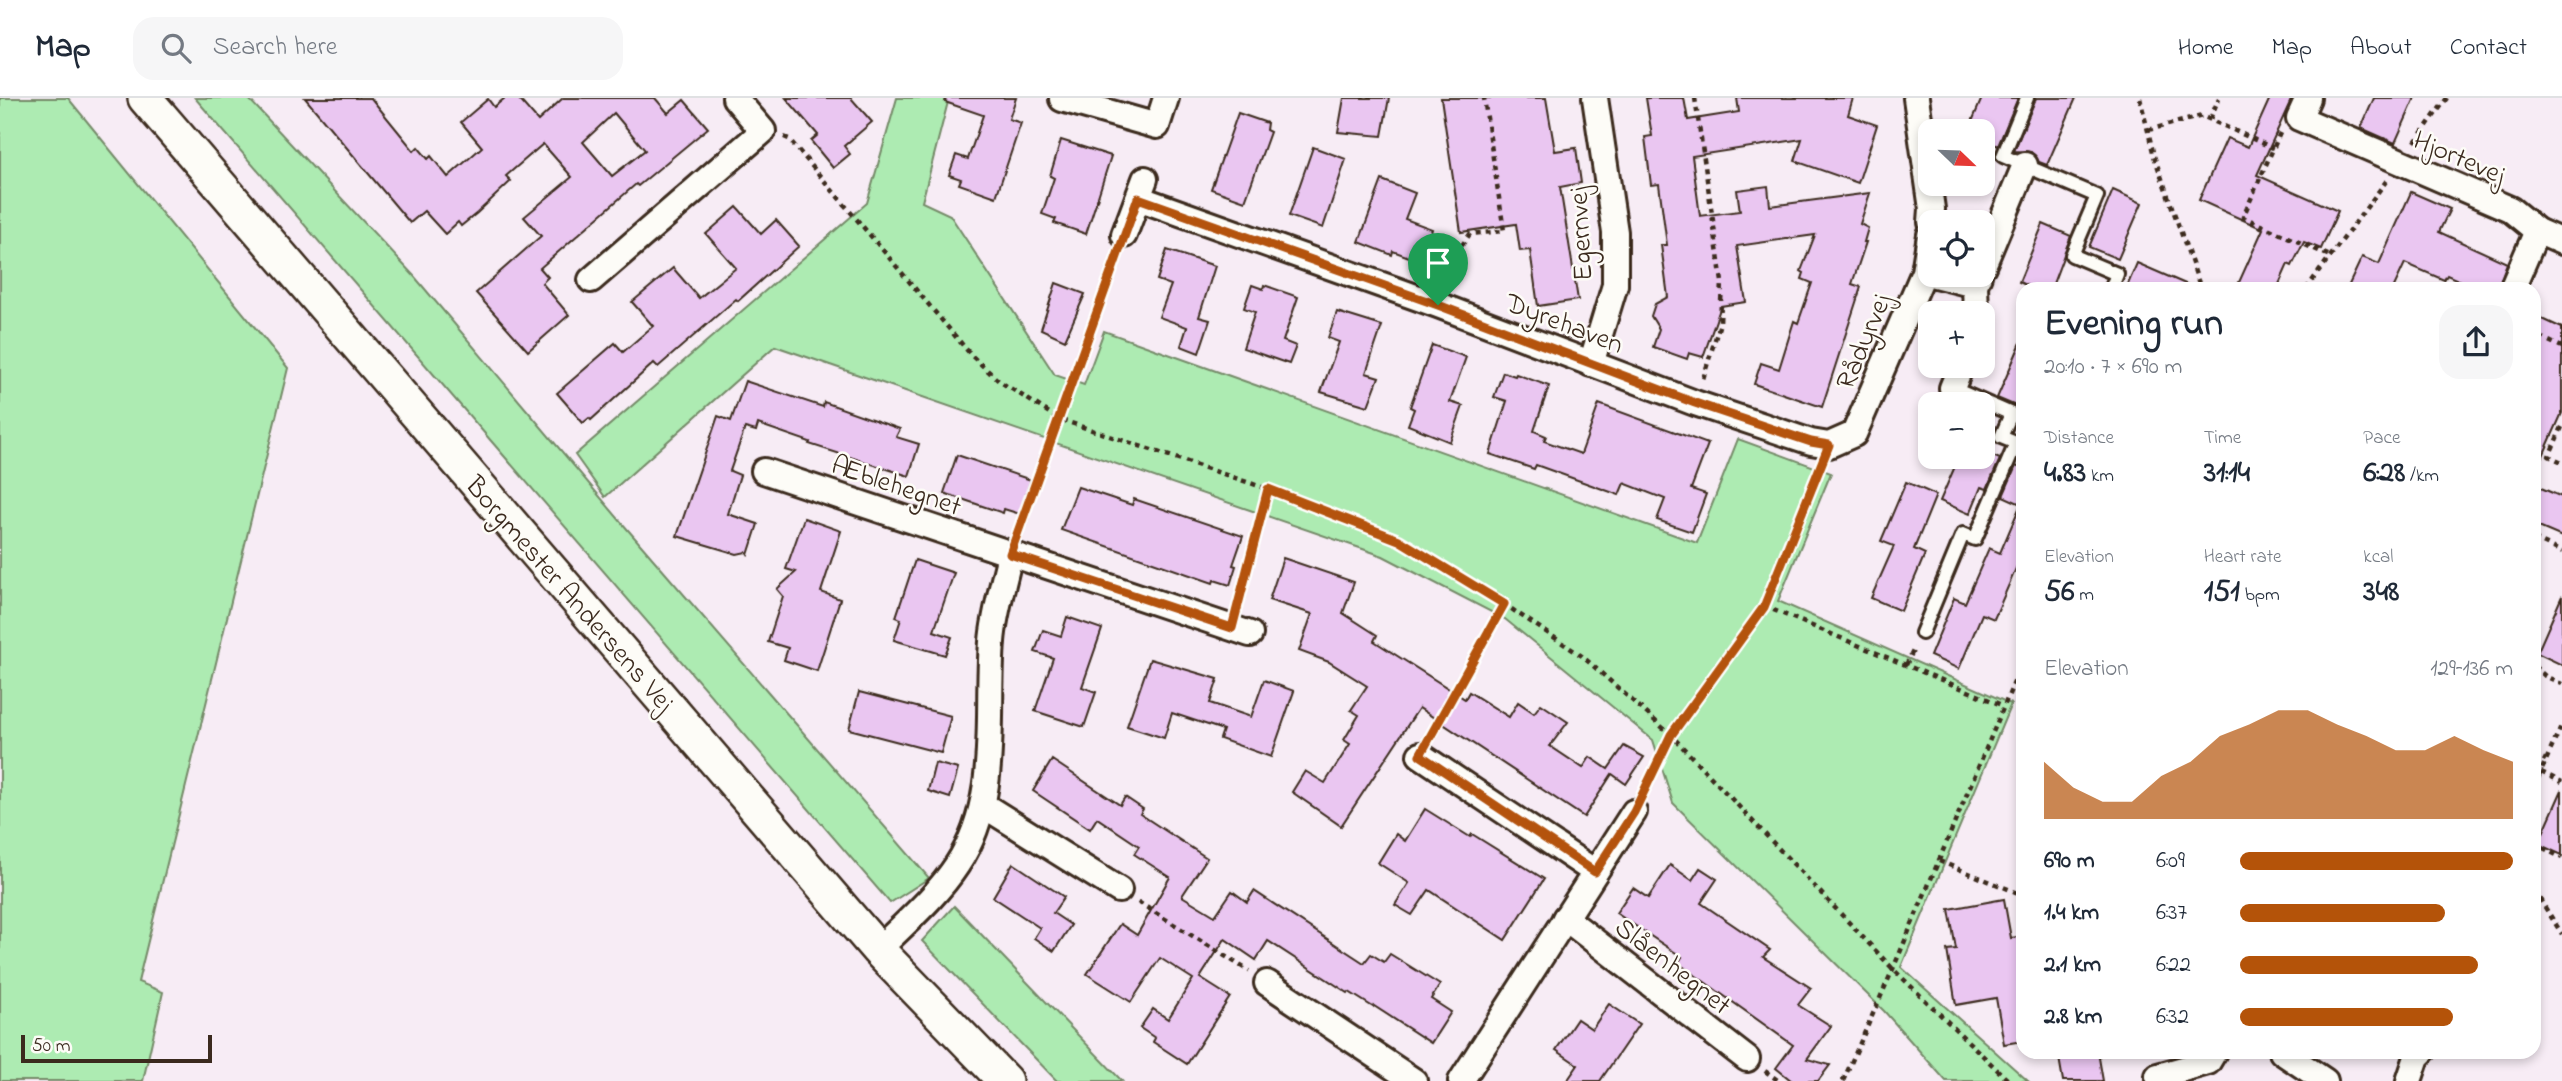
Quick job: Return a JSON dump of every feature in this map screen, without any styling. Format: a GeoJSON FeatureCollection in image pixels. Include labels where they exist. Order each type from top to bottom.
{"type":"FeatureCollection","features":[{"type":"Feature","properties":{"kind":"street","name":"Borgmester Andersens Vej"},"geometry":{"type":"LineString","coordinates":[[145,98],[878,950],[1004,1081]]}},
{"type":"Feature","properties":{"kind":"street"},"geometry":{"type":"LineString","coordinates":[[591,280],[763,131],[735,98]]}},
{"type":"Feature","properties":{"kind":"street"},"geometry":{"type":"LineString","coordinates":[[1062,99],[1157,126],[1166,98]]}},
{"type":"Feature","properties":{"kind":"street","name":"Egernvej"},"geometry":{"type":"LineString","coordinates":[[1591,364],[1615,285],[1615,232],[1595,98]]}},
{"type":"Feature","properties":{"kind":"street"},"geometry":{"type":"LineString","coordinates":[[1916,98],[1933,210]]}},
{"type":"Feature","properties":{"kind":"street","name":"Hjortevej"},"geometry":{"type":"LineString","coordinates":[[2303,108],[2400,163],[2510,209],[2537,231],[2562,242]]}},
{"type":"Feature","properties":{"kind":"street"},"geometry":{"type":"LineString","coordinates":[[1995,237],[2025,165]]}},
{"type":"Feature","properties":{"kind":"street","name":"Dyrehaven"},"geometry":{"type":"LineString","coordinates":[[1124,235],[1141,188],[1695,403],[1811,442],[1829,445]]}},
{"type":"Feature","properties":{"kind":"street"},"geometry":{"type":"LineString","coordinates":[[2515,282],[2537,231]]}},
{"type":"Feature","properties":{"kind":"street","name":"Rådyrvej"},"geometry":{"type":"LineString","coordinates":[[1829,445],[1854,434],[1923,287]]}},
{"type":"Feature","properties":{"kind":"street","name":"Æblehegnet"},"geometry":{"type":"LineString","coordinates":[[764,471],[1241,631]]}},
{"type":"Feature","properties":{"kind":"street"},"geometry":{"type":"LineString","coordinates":[[878,950],[939,889],[958,864],[973,835],[983,805],[988,773],[992,638],[1010,554]]}},
{"type":"Feature","properties":{"kind":"street"},"geometry":{"type":"LineString","coordinates":[[1420,755],[1595,872]]}},
{"type":"Feature","properties":{"kind":"street"},"geometry":{"type":"LineString","coordinates":[[983,805],[1119,890]]}},
{"type":"Feature","properties":{"kind":"street"},"geometry":{"type":"LineString","coordinates":[[1461,1081],[1634,812]]}},
{"type":"Feature","properties":{"kind":"street","name":"Slåenhegnet"},"geometry":{"type":"LineString","coordinates":[[1565,918],[1747,1059]]}},
{"type":"Feature","properties":{"kind":"street"},"geometry":{"type":"LineString","coordinates":[[1267,983],[1414,1081]]}},
{"type":"Feature","properties":{"kind":"street"},"geometry":{"type":"LineString","coordinates":[[2158,1076],[2208,1062],[2210,1059]]}},
{"type":"Feature","properties":{"kind":"street"},"geometry":{"type":"LineString","coordinates":[[2292,1059],[2325,1081]]}},
{"type":"Feature","properties":{"kind":"street"},"geometry":{"type":"LineString","coordinates":[[2409,1081],[2416,1059]]}},
{"type":"Feature","properties":{"kind":"lane"},"geometry":{"type":"LineString","coordinates":[[2027,98],[2003,156],[2097,196],[2072,255],[2117,274],[2114,282]]}},
{"type":"Feature","properties":{"kind":"lane"},"geometry":{"type":"LineString","coordinates":[[1958,378],[2016,415]]}},
{"type":"Feature","properties":{"kind":"lane"},"geometry":{"type":"LineString","coordinates":[[1922,633],[1963,534],[1975,539],[2015,443],[2001,437],[2016,417]]}},
{"type":"Feature","properties":{"kind":"path"},"geometry":{"type":"LineString","coordinates":[[1438,305],[1455,255],[1470,233],[1504,231],[1484,98]]}},
{"type":"Feature","properties":{"kind":"path"},"geometry":{"type":"LineString","coordinates":[[1695,98],[1722,282],[1720,323],[1695,403]]}},
{"type":"Feature","properties":{"kind":"path"},"geometry":{"type":"LineString","coordinates":[[2140,98],[2154,156],[2199,282]]}},
{"type":"Feature","properties":{"kind":"path"},"geometry":{"type":"LineString","coordinates":[[2210,119],[2219,98]]}},
{"type":"Feature","properties":{"kind":"path"},"geometry":{"type":"LineString","coordinates":[[2311,282],[2446,98]]}},
{"type":"Feature","properties":{"kind":"path"},"geometry":{"type":"LineString","coordinates":[[2303,108],[2281,132],[2243,217],[2330,256]]}},
{"type":"Feature","properties":{"kind":"path"},"geometry":{"type":"LineString","coordinates":[[2148,130],[2202,116],[2273,148]]}},
{"type":"Feature","properties":{"kind":"path"},"geometry":{"type":"LineString","coordinates":[[763,131],[789,139],[972,356],[999,382],[1059,419],[1268,489],[1399,540],[1504,604],[1582,656],[1671,735],[1893,970],[2009,1081]]}},
{"type":"Feature","properties":{"kind":"path"},"geometry":{"type":"LineString","coordinates":[[1010,554],[1124,235]]}},
{"type":"Feature","properties":{"kind":"path"},"geometry":{"type":"LineString","coordinates":[[2541,337],[2562,347]]}},
{"type":"Feature","properties":{"kind":"path"},"geometry":{"type":"LineString","coordinates":[[2562,427],[2549,456],[2562,462]]}},
{"type":"Feature","properties":{"kind":"path"},"geometry":{"type":"LineString","coordinates":[[1634,812],[1671,735],[1764,607],[1829,445]]}},
{"type":"Feature","properties":{"kind":"path"},"geometry":{"type":"LineString","coordinates":[[1241,631],[1268,489]]}},
{"type":"Feature","properties":{"kind":"path"},"geometry":{"type":"LineString","coordinates":[[2541,542],[2562,552]]}},
{"type":"Feature","properties":{"kind":"path"},"geometry":{"type":"LineString","coordinates":[[1420,755],[1504,604]]}},
{"type":"Feature","properties":{"kind":"path"},"geometry":{"type":"LineString","coordinates":[[1764,607],[2004,706]]}},
{"type":"Feature","properties":{"kind":"path"},"geometry":{"type":"LineString","coordinates":[[2541,672],[2562,684]]}},
{"type":"Feature","properties":{"kind":"path"},"geometry":{"type":"LineString","coordinates":[[1843,1081],[1893,970],[2016,678]]}},
{"type":"Feature","properties":{"kind":"path"},"geometry":{"type":"LineString","coordinates":[[2562,725],[2541,772],[2562,782]]}},
{"type":"Feature","properties":{"kind":"path"},"geometry":{"type":"LineString","coordinates":[[2541,758],[2546,760]]}},
{"type":"Feature","properties":{"kind":"path"},"geometry":{"type":"LineString","coordinates":[[2541,848],[2562,858]]}},
{"type":"Feature","properties":{"kind":"path"},"geometry":{"type":"LineString","coordinates":[[1939,861],[2016,892]]}},
{"type":"Feature","properties":{"kind":"path"},"geometry":{"type":"LineString","coordinates":[[1119,890],[1267,983]]}},
{"type":"Feature","properties":{"kind":"path"},"geometry":{"type":"LineString","coordinates":[[2541,901],[2562,934]]}},
{"type":"Feature","properties":{"kind":"green space"},"geometry":{"type":"Polygon","coordinates":[[[0,98],[68,98],[288,368],[138,982],[163,992],[143,1081],[0,1081],[0,98]]]}},
{"type":"Feature","properties":{"kind":"green space"},"geometry":{"type":"Polygon","coordinates":[[[195,98],[248,98],[414,276],[622,523],[929,878],[890,903],[195,98]]]}},
{"type":"Feature","properties":{"kind":"green space"},"geometry":{"type":"Polygon","coordinates":[[[897,98],[949,98],[922,202],[950,215],[1055,375],[1084,385],[1104,331],[1697,543],[1738,439],[1831,473],[1778,601],[2011,704],[1901,967],[2028,1081],[1946,1081],[1884,1011],[1673,803],[1653,740],[1505,619],[1383,556],[775,346],[605,497],[575,455],[867,203],[897,98]]]}},
{"type":"Feature","properties":{"kind":"green space"},"geometry":{"type":"Polygon","coordinates":[[[954,906],[1122,1081],[1057,1081],[922,941],[954,906]]]}},
{"type":"Feature","properties":{"kind":"building"},"geometry":{"type":"Polygon","coordinates":[[[305,98],[371,98],[414,151],[418,147],[428,159],[431,156],[448,177],[482,147],[461,122],[488,99],[494,107],[505,98],[518,98],[538,121],[563,98],[655,98],[668,113],[684,100],[708,128],[638,186],[636,184],[540,268],[548,277],[542,283],[569,315],[528,351],[476,293],[541,236],[524,217],[572,177],[543,144],[506,176],[511,181],[461,226],[458,222],[445,234],[424,211],[410,223],[305,98]],[[614,113],[583,142],[612,176],[645,150],[614,113]]]}},
{"type":"Feature","properties":{"kind":"building"},"geometry":{"type":"Polygon","coordinates":[[[786,98],[851,98],[872,122],[844,146],[850,154],[833,168],[811,141],[818,135],[786,98]]]}},
{"type":"Feature","properties":{"kind":"building"},"geometry":{"type":"Polygon","coordinates":[[[946,98],[1016,98],[1009,119],[1021,123],[996,197],[959,184],[961,179],[949,175],[956,155],[968,159],[983,115],[945,102],[946,98]]]}},
{"type":"Feature","properties":{"kind":"building"},"geometry":{"type":"Polygon","coordinates":[[[1344,98],[1389,98],[1382,136],[1338,132],[1344,98]]]}},
{"type":"Feature","properties":{"kind":"building"},"geometry":{"type":"Polygon","coordinates":[[[1441,98],[1546,98],[1555,151],[1576,148],[1581,183],[1560,187],[1578,300],[1538,306],[1530,250],[1520,251],[1516,224],[1461,232],[1441,98]]]}},
{"type":"Feature","properties":{"kind":"building"},"geometry":{"type":"Polygon","coordinates":[[[1646,98],[1684,98],[1688,120],[1739,112],[1737,98],[1853,98],[1848,115],[1877,125],[1858,183],[1795,161],[1802,139],[1692,156],[1700,216],[1740,211],[1737,190],[1768,186],[1770,206],[1870,193],[1860,224],[1868,228],[1866,242],[1852,284],[1861,287],[1822,407],[1754,384],[1761,363],[1779,369],[1794,321],[1798,323],[1812,283],[1802,279],[1804,273],[1801,271],[1815,235],[1737,246],[1746,302],[1721,306],[1703,357],[1689,353],[1687,359],[1653,347],[1659,329],[1651,316],[1655,304],[1668,297],[1661,245],[1667,245],[1659,184],[1651,185],[1645,137],[1652,136],[1646,98]]]}},
{"type":"Feature","properties":{"kind":"building"},"geometry":{"type":"Polygon","coordinates":[[[1982,98],[2018,98],[1998,146],[1995,145],[1995,119],[1973,119],[1982,98]]]}},
{"type":"Feature","properties":{"kind":"building"},"geometry":{"type":"Polygon","coordinates":[[[2036,98],[2076,98],[2047,165],[2039,162],[2031,152],[2014,151],[2036,98]]]}},
{"type":"Feature","properties":{"kind":"building"},"geometry":{"type":"Polygon","coordinates":[[[2270,98],[2292,98],[2257,175],[2338,211],[2321,249],[2304,242],[2292,266],[2288,264],[2280,282],[2239,282],[2263,229],[2199,200],[2227,138],[2248,147],[2270,98]]]}},
{"type":"Feature","properties":{"kind":"building"},"geometry":{"type":"Polygon","coordinates":[[[2374,98],[2415,98],[2395,143],[2361,128],[2374,98]]]}},
{"type":"Feature","properties":{"kind":"building"},"geometry":{"type":"Polygon","coordinates":[[[1238,113],[1267,123],[1266,130],[1270,132],[1245,201],[1211,189],[1238,113]]]}},
{"type":"Feature","properties":{"kind":"building"},"geometry":{"type":"Polygon","coordinates":[[[1061,140],[1111,156],[1086,234],[1054,223],[1056,219],[1042,214],[1054,178],[1050,176],[1061,140]]]}},
{"type":"Feature","properties":{"kind":"building"},"geometry":{"type":"Polygon","coordinates":[[[1313,147],[1346,159],[1323,228],[1289,216],[1313,147]]]}},
{"type":"Feature","properties":{"kind":"building"},"geometry":{"type":"Polygon","coordinates":[[[1382,180],[1415,193],[1405,219],[1432,229],[1420,261],[1393,251],[1392,255],[1359,242],[1382,180]]]}},
{"type":"Feature","properties":{"kind":"building"},"geometry":{"type":"Polygon","coordinates":[[[2113,190],[2142,203],[2118,259],[2089,247],[2113,190]]]}},
{"type":"Feature","properties":{"kind":"building"},"geometry":{"type":"Polygon","coordinates":[[[2411,192],[2450,209],[2439,232],[2507,263],[2500,282],[2462,282],[2447,275],[2444,280],[2405,263],[2396,282],[2350,282],[2362,257],[2379,264],[2411,192]]]}},
{"type":"Feature","properties":{"kind":"building"},"geometry":{"type":"Polygon","coordinates":[[[737,207],[761,234],[776,220],[799,246],[658,367],[654,363],[591,420],[589,418],[583,423],[557,393],[615,343],[623,352],[653,326],[632,302],[673,268],[699,298],[736,268],[706,234],[737,207]]]}},
{"type":"Feature","properties":{"kind":"building"},"geometry":{"type":"Polygon","coordinates":[[[2043,224],[2071,236],[2054,282],[2019,282],[2043,224]]]}},
{"type":"Feature","properties":{"kind":"building"},"geometry":{"type":"Polygon","coordinates":[[[1167,250],[1215,266],[1199,317],[1210,320],[1199,353],[1181,346],[1187,327],[1159,317],[1171,285],[1157,280],[1167,250]]]}},
{"type":"Feature","properties":{"kind":"building"},"geometry":{"type":"Polygon","coordinates":[[[2137,263],[2181,282],[2129,282],[2137,263]]]}},
{"type":"Feature","properties":{"kind":"building"},"geometry":{"type":"Polygon","coordinates":[[[1056,283],[1085,294],[1065,340],[1041,329],[1056,283]]]}},
{"type":"Feature","properties":{"kind":"building"},"geometry":{"type":"Polygon","coordinates":[[[1252,285],[1263,289],[1264,285],[1298,297],[1283,341],[1296,346],[1289,364],[1243,348],[1255,312],[1244,308],[1252,285]]]}},
{"type":"Feature","properties":{"kind":"building"},"geometry":{"type":"Polygon","coordinates":[[[1337,312],[1382,326],[1366,373],[1379,377],[1368,406],[1321,392],[1339,342],[1328,338],[1337,312]]]}},
{"type":"Feature","properties":{"kind":"building"},"geometry":{"type":"Polygon","coordinates":[[[2541,318],[2562,328],[2562,413],[2541,460],[2541,318]]]}},
{"type":"Feature","properties":{"kind":"building"},"geometry":{"type":"Polygon","coordinates":[[[1432,345],[1466,357],[1450,402],[1463,406],[1450,442],[1408,425],[1414,409],[1410,407],[1432,345]]]}},
{"type":"Feature","properties":{"kind":"building"},"geometry":{"type":"Polygon","coordinates":[[[2016,354],[2016,406],[1997,398],[2016,354]]]}},
{"type":"Feature","properties":{"kind":"building"},"geometry":{"type":"Polygon","coordinates":[[[1503,372],[1549,386],[1534,431],[1546,436],[1544,441],[1581,454],[1599,404],[1708,444],[1691,489],[1706,494],[1692,532],[1657,520],[1665,499],[1624,483],[1619,495],[1536,465],[1534,469],[1490,454],[1507,401],[1494,397],[1503,372]]]}},
{"type":"Feature","properties":{"kind":"building"},"geometry":{"type":"Polygon","coordinates":[[[745,381],[823,407],[824,402],[900,429],[896,437],[919,444],[909,476],[809,444],[810,442],[758,424],[756,431],[745,428],[730,471],[740,475],[728,514],[758,524],[748,555],[746,552],[737,554],[677,536],[718,416],[731,421],[745,381]]]}},
{"type":"Feature","properties":{"kind":"building"},"geometry":{"type":"Polygon","coordinates":[[[957,455],[1031,480],[1020,514],[1004,509],[1003,513],[944,493],[957,455]]]}},
{"type":"Feature","properties":{"kind":"building"},"geometry":{"type":"Polygon","coordinates":[[[1995,457],[2000,459],[1987,489],[1981,487],[1970,514],[1940,501],[1954,469],[1995,469],[1995,457]]]}},
{"type":"Feature","properties":{"kind":"building"},"geometry":{"type":"Polygon","coordinates":[[[2016,466],[2016,502],[2003,496],[2016,466]]]}},
{"type":"Feature","properties":{"kind":"building"},"geometry":{"type":"Polygon","coordinates":[[[1906,482],[1936,495],[1914,549],[1925,554],[1901,611],[1871,598],[1894,546],[1881,541],[1906,482]]]}},
{"type":"Feature","properties":{"kind":"building"},"geometry":{"type":"Polygon","coordinates":[[[1078,487],[1132,505],[1134,499],[1243,536],[1233,565],[1236,566],[1230,585],[1214,580],[1213,583],[1061,530],[1078,487]]]}},
{"type":"Feature","properties":{"kind":"building"},"geometry":{"type":"Polygon","coordinates":[[[2541,488],[2562,497],[2562,537],[2541,528],[2541,488]]]}},
{"type":"Feature","properties":{"kind":"building"},"geometry":{"type":"Polygon","coordinates":[[[2016,516],[2016,568],[1994,619],[1982,614],[1959,669],[1930,656],[1954,598],[1965,603],[1989,548],[2000,553],[2016,516]]]}},
{"type":"Feature","properties":{"kind":"building"},"geometry":{"type":"Polygon","coordinates":[[[804,518],[841,531],[821,592],[840,599],[817,671],[784,660],[788,648],[768,642],[783,596],[777,589],[796,572],[786,569],[804,518]]]}},
{"type":"Feature","properties":{"kind":"building"},"geometry":{"type":"Polygon","coordinates":[[[1283,558],[1354,582],[1343,613],[1377,635],[1374,641],[1465,699],[1469,692],[1509,717],[1518,702],[1534,713],[1541,704],[1568,722],[1550,746],[1583,768],[1590,757],[1608,769],[1624,746],[1644,757],[1626,784],[1612,774],[1584,817],[1419,708],[1341,826],[1292,792],[1305,771],[1325,783],[1350,744],[1344,740],[1359,715],[1351,710],[1367,686],[1329,662],[1299,651],[1312,614],[1269,600],[1283,558]]]}},
{"type":"Feature","properties":{"kind":"building"},"geometry":{"type":"Polygon","coordinates":[[[915,560],[954,573],[934,631],[952,637],[945,655],[894,640],[901,619],[896,617],[915,560]]]}},
{"type":"Feature","properties":{"kind":"building"},"geometry":{"type":"Polygon","coordinates":[[[2562,596],[2562,665],[2541,655],[2541,644],[2562,596]]]}},
{"type":"Feature","properties":{"kind":"building"},"geometry":{"type":"Polygon","coordinates":[[[1067,617],[1102,629],[1082,687],[1096,692],[1084,727],[1035,711],[1053,658],[1035,652],[1043,630],[1061,636],[1067,617]]]}},
{"type":"Feature","properties":{"kind":"building"},"geometry":{"type":"Polygon","coordinates":[[[1150,659],[1218,679],[1210,703],[1251,717],[1264,680],[1294,691],[1271,757],[1220,739],[1223,730],[1172,713],[1164,738],[1127,726],[1150,659]]]}},
{"type":"Feature","properties":{"kind":"building"},"geometry":{"type":"Polygon","coordinates":[[[859,692],[951,716],[941,753],[849,729],[859,692]]]}},
{"type":"Feature","properties":{"kind":"building"},"geometry":{"type":"Polygon","coordinates":[[[1052,760],[1120,805],[1125,797],[1143,809],[1140,814],[1207,858],[1182,896],[1215,916],[1232,891],[1247,902],[1254,891],[1364,963],[1371,954],[1384,962],[1390,954],[1440,985],[1431,999],[1451,1012],[1431,1043],[1268,941],[1256,960],[1225,939],[1200,978],[1230,997],[1187,1064],[1153,1042],[1155,1038],[1140,1028],[1153,1009],[1168,1019],[1193,979],[1160,958],[1131,1002],[1087,974],[1120,924],[1137,935],[1170,877],[1134,854],[1139,846],[1097,818],[1090,829],[1033,791],[1052,760]]]}},
{"type":"Feature","properties":{"kind":"building"},"geometry":{"type":"Polygon","coordinates":[[[935,763],[958,769],[950,798],[928,791],[935,763]]]}},
{"type":"Feature","properties":{"kind":"building"},"geometry":{"type":"Polygon","coordinates":[[[2562,790],[2562,855],[2541,845],[2541,837],[2562,790]]]}},
{"type":"Feature","properties":{"kind":"building"},"geometry":{"type":"Polygon","coordinates":[[[1425,809],[1470,837],[1472,834],[1544,879],[1505,940],[1429,890],[1412,915],[1395,905],[1409,883],[1378,863],[1396,834],[1405,841],[1425,809]]]}},
{"type":"Feature","properties":{"kind":"building"},"geometry":{"type":"Polygon","coordinates":[[[1013,863],[1064,897],[1053,913],[1071,925],[1054,951],[1034,938],[1040,928],[993,897],[1013,863]]]}},
{"type":"Feature","properties":{"kind":"building"},"geometry":{"type":"Polygon","coordinates":[[[1670,865],[1692,880],[1700,868],[1717,879],[1701,903],[1770,950],[1763,957],[1811,988],[1798,1005],[1831,1026],[1807,1059],[1830,1065],[1818,1081],[1792,1081],[1776,1068],[1793,1045],[1678,963],[1682,957],[1616,913],[1633,888],[1648,898],[1670,865]]]}},
{"type":"Feature","properties":{"kind":"building"},"geometry":{"type":"Polygon","coordinates":[[[2004,899],[2011,938],[2016,937],[2016,1042],[2004,1044],[1996,998],[1956,1005],[1947,950],[1956,949],[1949,909],[2004,899]]]}},
{"type":"Feature","properties":{"kind":"building"},"geometry":{"type":"Polygon","coordinates":[[[1609,1004],[1639,1024],[1600,1081],[1567,1081],[1578,1065],[1556,1050],[1577,1019],[1592,1029],[1609,1004]]]}},
{"type":"Feature","properties":{"kind":"building"},"geometry":{"type":"Polygon","coordinates":[[[2059,1059],[2099,1059],[2103,1081],[2063,1081],[2059,1059]]]}},
{"type":"Feature","properties":{"kind":"route"},"geometry":{"type":"LineString","coordinates":[[1138,198],[1438,305],[1695,403],[1811,442],[1829,445],[1764,607],[1671,735],[1634,812],[1595,872],[1420,755],[1504,604],[1399,540],[1268,489],[1232,628],[1010,554],[1138,198]]}}]}
